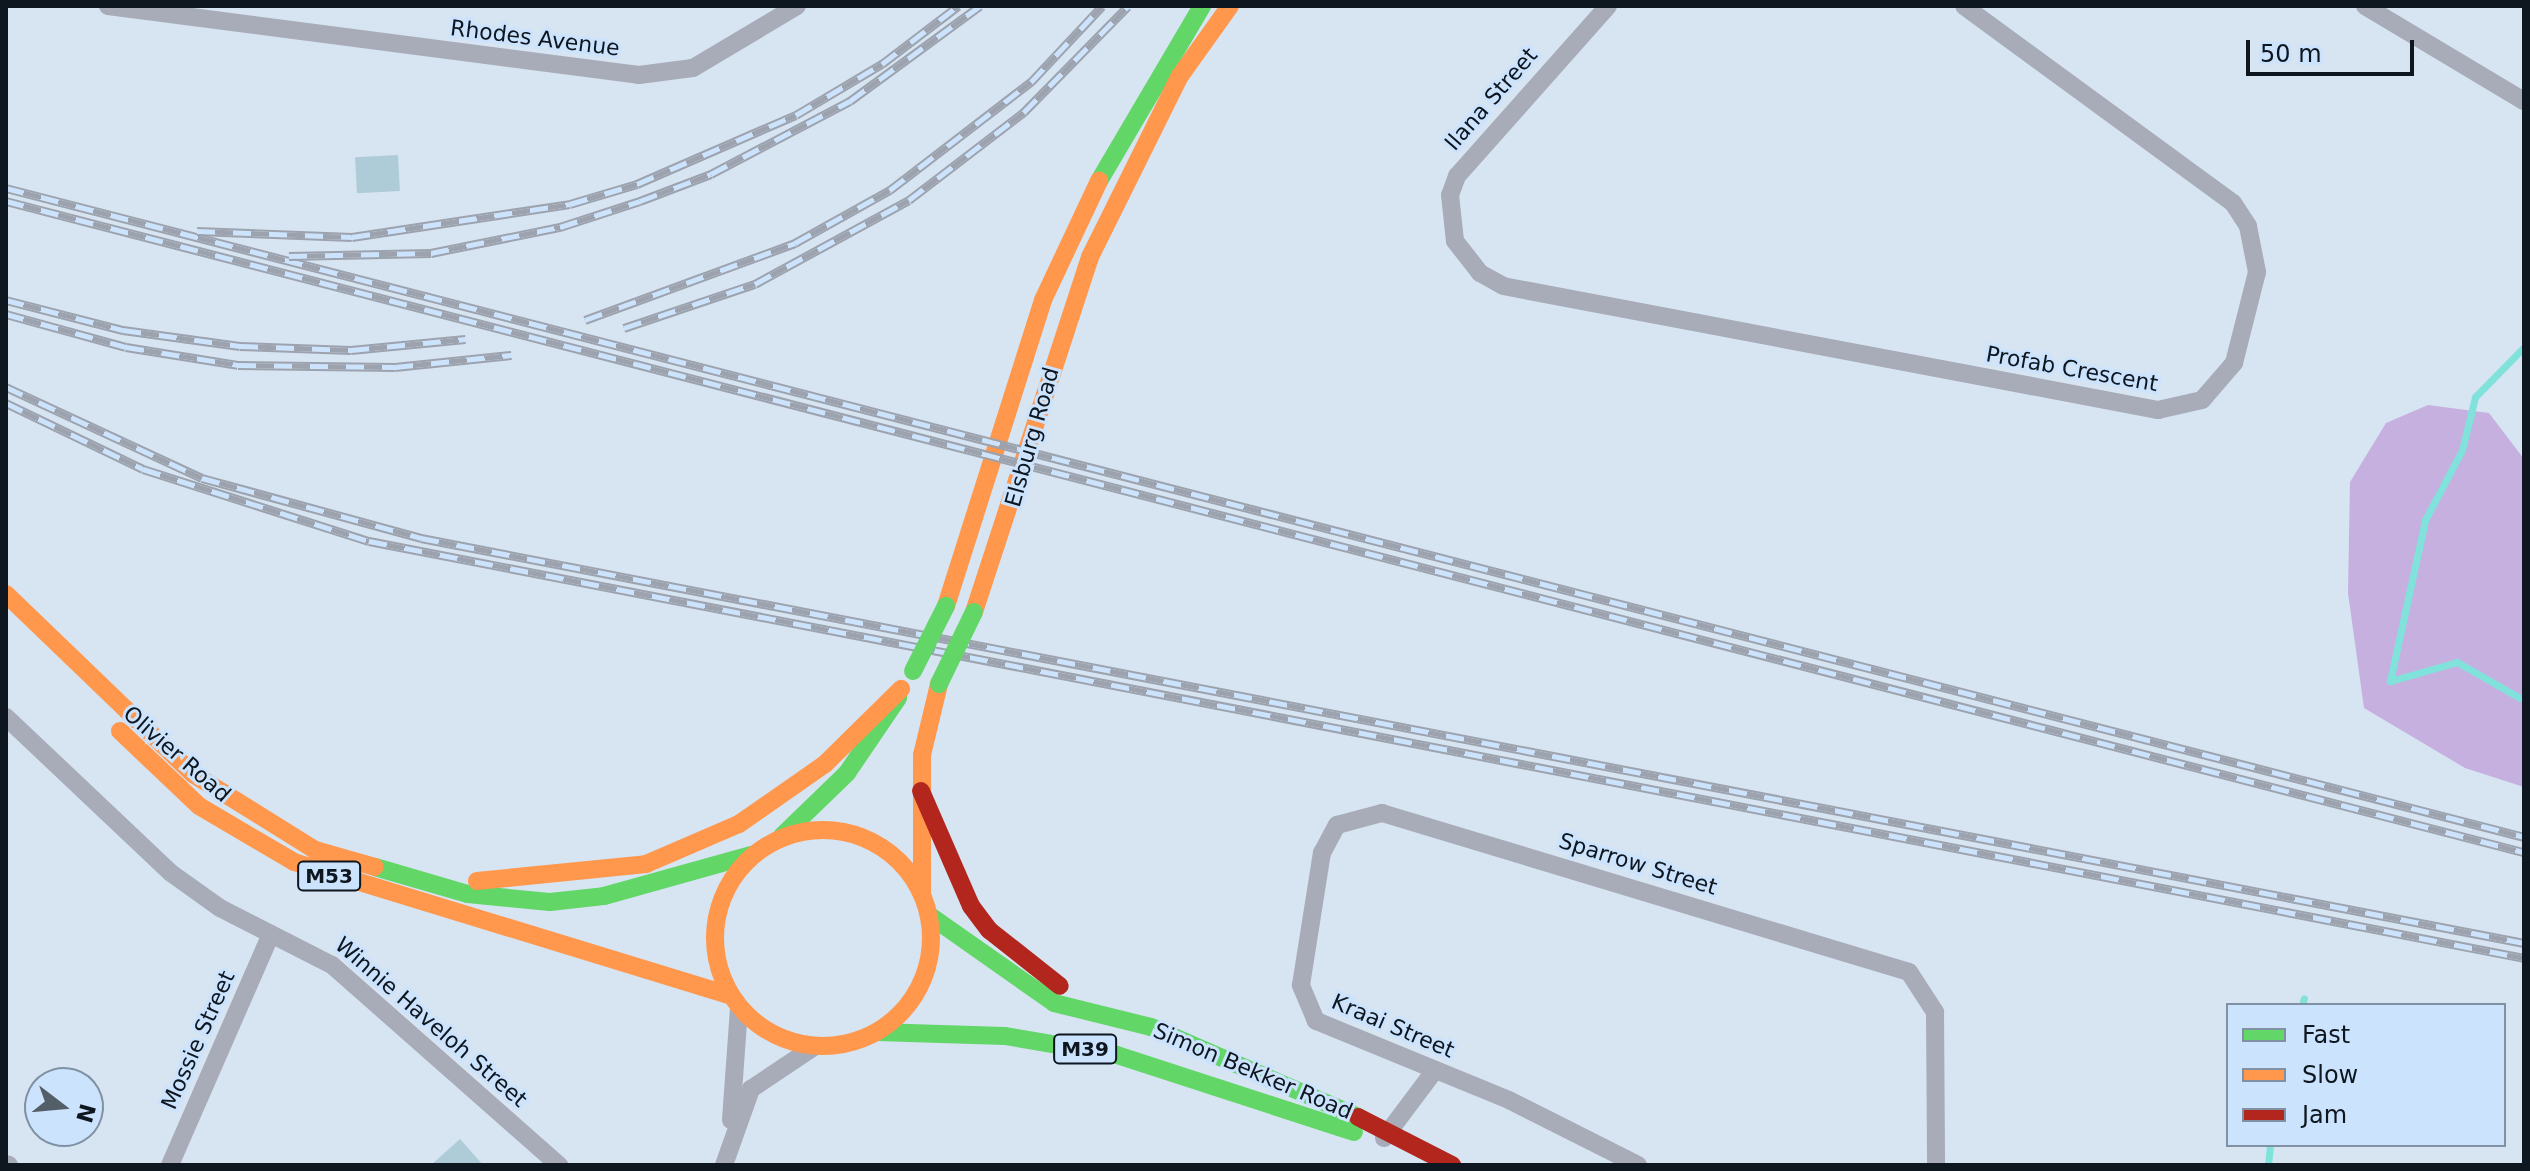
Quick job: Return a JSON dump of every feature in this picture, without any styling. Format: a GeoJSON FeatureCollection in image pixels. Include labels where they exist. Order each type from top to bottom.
{"type":"FeatureCollection","features":[{"type":"Feature","properties":{"kind":"main road","name":"Elsburg Road"},"geometry":{"type":"LineString","coordinates":[[782,836],[866,750],[913,671],[946,606],[1043,300],[1102,174],[1202,6]]}},
{"type":"Feature","properties":{"kind":"main road","name":"Elsburg Road"},"geometry":{"type":"LineString","coordinates":[[922,894],[921,791],[939,684],[974,612],[1090,257],[1180,76],[1230,6]]}},
{"type":"Feature","properties":{"kind":"main road","name":"Olivier Road"},"geometry":{"type":"LineString","coordinates":[[6,594],[212,790],[315,850],[377,871],[468,894],[550,902],[604,896],[751,855]]}},
{"type":"Feature","properties":{"kind":"main road","name":"Olivier Road"},"geometry":{"type":"LineString","coordinates":[[6,618],[182,792],[294,862],[734,1001]]}},
{"type":"Feature","properties":{"kind":"main road"},"geometry":{"type":"LineString","coordinates":[[377,871],[506,882],[646,864],[739,824],[786,792],[901,689]]}},
{"type":"Feature","properties":{"kind":"main road"},"geometry":{"type":"LineString","coordinates":[[921,791],[955,880],[989,930],[1060,986],[1151,1027]]}},
{"type":"Feature","properties":{"kind":"main road","name":"M53"},"geometry":{"type":"LineString","coordinates":[[814,1047],[773,1034],[734,1001],[716,959],[715,921],[727,885],[751,855],[782,836],[814,828],[876,842],[901,861],[922,894],[929,915],[922,982],[877,1032]]}},
{"type":"Feature","properties":{"kind":"main road","name":"Simon Bekker Road"},"geometry":{"type":"LineString","coordinates":[[929,915],[1054,1003],[1151,1027],[1452,1165]]}},
{"type":"Feature","properties":{"kind":"main road"},"geometry":{"type":"LineString","coordinates":[[814,1047],[877,1032]]}},
{"type":"Feature","properties":{"kind":"main road","name":"Simon Bekker Road"},"geometry":{"type":"LineString","coordinates":[[877,1032],[1005,1036],[1117,1055],[1386,1137],[1438,1165]]}},
{"type":"Feature","properties":{"kind":"street","name":"Rhodes Avenue"},"geometry":{"type":"LineString","coordinates":[[108,6],[639,75],[693,68],[797,6]]}},
{"type":"Feature","properties":{"kind":"street","name":"Profab Crescent"},"geometry":{"type":"LineString","coordinates":[[1455,241],[1464,260],[1503,286],[2158,410],[2202,400],[2234,363],[2257,272],[2248,226],[2233,203],[1964,6]]}},
{"type":"Feature","properties":{"kind":"street"},"geometry":{"type":"LineString","coordinates":[[2365,6],[2524,101]]}},
{"type":"Feature","properties":{"kind":"street","name":"Ilana Street"},"geometry":{"type":"LineString","coordinates":[[1455,241],[1450,195],[1471,153],[1604,7]]}},
{"type":"Feature","properties":{"kind":"street","name":"Winnie Haveloh Street"},"geometry":{"type":"LineString","coordinates":[[6,717],[171,873],[271,934],[332,965],[559,1165]]}},
{"type":"Feature","properties":{"kind":"street","name":"Sparrow Street"},"geometry":{"type":"LineString","coordinates":[[1337,825],[1382,813],[1894,966],[1922,983],[1935,1012],[1936,1165]]}},
{"type":"Feature","properties":{"kind":"street","name":"Kraai Street"},"geometry":{"type":"LineString","coordinates":[[1337,825],[1322,853],[1302,999],[1316,1021],[1435,1070],[1638,1165]]}},
{"type":"Feature","properties":{"kind":"street","name":"Mossie Street"},"geometry":{"type":"LineString","coordinates":[[170,1165],[271,934]]}},
{"type":"Feature","properties":{"kind":"street"},"geometry":{"type":"LineString","coordinates":[[724,1165],[731,1131],[734,1001]]}},
{"type":"Feature","properties":{"kind":"street"},"geometry":{"type":"LineString","coordinates":[[731,1131],[764,1074],[814,1047]]}},
{"type":"Feature","properties":{"kind":"street"},"geometry":{"type":"LineString","coordinates":[[1386,1137],[1435,1070]]}},
{"type":"Feature","properties":{"kind":"shaded area"},"geometry":{"type":"Polygon","coordinates":[[[2428,405],[2489,413],[2524,459],[2524,787],[2465,768],[2364,708],[2348,593],[2350,482],[2386,423],[2428,405]]]}},
{"type":"Feature","properties":{"kind":"building"},"geometry":{"type":"Polygon","coordinates":[[[398,155],[400,191],[357,193],[355,157],[398,155]]]}},
{"type":"Feature","properties":{"kind":"building"},"geometry":{"type":"Polygon","coordinates":[[[460,1139],[483,1165],[431,1165],[460,1139]]]}},
{"type":"Feature","properties":{"kind":"waterway"},"geometry":{"type":"LineString","coordinates":[[2520,698],[2457,662],[2390,681],[2425,520],[2462,450],[2475,397],[2524,347]]}},
{"type":"Feature","properties":{"kind":"waterway"},"geometry":{"type":"LineString","coordinates":[[2303,1003],[2304,998]]}},
{"type":"Feature","properties":{"kind":"waterway"},"geometry":{"type":"LineString","coordinates":[[2268,1165],[2270,1147]]}},
{"type":"Feature","properties":{"kind":"railway"},"geometry":{"type":"LineString","coordinates":[[197,231],[352,237],[570,204],[637,184],[796,115],[882,64],[958,6]]}},
{"type":"Feature","properties":{"kind":"railway"},"geometry":{"type":"LineString","coordinates":[[289,256],[431,253],[560,227],[640,201],[711,174],[850,101],[980,6]]}},
{"type":"Feature","properties":{"kind":"railway"},"geometry":{"type":"LineString","coordinates":[[585,320],[795,243],[890,190],[1031,82],[1102,6]]}},
{"type":"Feature","properties":{"kind":"railway"},"geometry":{"type":"LineString","coordinates":[[624,328],[755,284],[909,200],[1024,112],[1128,6]]}},
{"type":"Feature","properties":{"kind":"railway"},"geometry":{"type":"LineString","coordinates":[[6,188],[2524,837]]}},
{"type":"Feature","properties":{"kind":"railway"},"geometry":{"type":"LineString","coordinates":[[6,201],[2524,852]]}},
{"type":"Feature","properties":{"kind":"railway"},"geometry":{"type":"LineString","coordinates":[[6,300],[123,330],[240,346],[351,350],[465,339]]}},
{"type":"Feature","properties":{"kind":"railway"},"geometry":{"type":"LineString","coordinates":[[6,314],[126,347],[238,365],[395,367],[511,355]]}},
{"type":"Feature","properties":{"kind":"railway"},"geometry":{"type":"LineString","coordinates":[[6,387],[202,478],[421,538],[2524,943]]}},
{"type":"Feature","properties":{"kind":"railway"},"geometry":{"type":"LineString","coordinates":[[6,403],[143,469],[369,541],[2524,958]]}},
{"type":"Feature","properties":{"kind":"traffic: fast"},"geometry":{"type":"LineString","coordinates":[[1099,181],[1202,6]]}},
{"type":"Feature","properties":{"kind":"traffic: fast"},"geometry":{"type":"LineString","coordinates":[[913,671],[946,606]]}},
{"type":"Feature","properties":{"kind":"traffic: fast"},"geometry":{"type":"LineString","coordinates":[[939,684],[974,612]]}},
{"type":"Feature","properties":{"kind":"traffic: fast"},"geometry":{"type":"LineString","coordinates":[[782,836],[847,773],[898,698]]}},
{"type":"Feature","properties":{"kind":"traffic: fast"},"geometry":{"type":"LineString","coordinates":[[375,867],[468,894],[550,902],[604,896],[751,855]]}},
{"type":"Feature","properties":{"kind":"traffic: fast"},"geometry":{"type":"LineString","coordinates":[[929,915],[1054,1003],[1151,1027],[1358,1117]]}},
{"type":"Feature","properties":{"kind":"traffic: fast"},"geometry":{"type":"LineString","coordinates":[[877,1032],[1005,1036],[1117,1055],[1354,1132]]}},
{"type":"Feature","properties":{"kind":"traffic: slow"},"geometry":{"type":"LineString","coordinates":[[974,612],[1090,257],[1180,76],[1230,6]]}},
{"type":"Feature","properties":{"kind":"traffic: slow"},"geometry":{"type":"LineString","coordinates":[[946,606],[1043,300],[1099,181]]}},
{"type":"Feature","properties":{"kind":"traffic: slow"},"geometry":{"type":"LineString","coordinates":[[6,594],[193,774],[315,850],[375,867]]}},
{"type":"Feature","properties":{"kind":"traffic: slow"},"geometry":{"type":"LineString","coordinates":[[922,894],[922,755],[939,684]]}},
{"type":"Feature","properties":{"kind":"traffic: slow"},"geometry":{"type":"LineString","coordinates":[[477,881],[646,864],[739,824],[825,764],[901,689]]}},
{"type":"Feature","properties":{"kind":"traffic: slow"},"geometry":{"type":"LineString","coordinates":[[120,731],[199,806],[294,862],[729,995]]}},
{"type":"Feature","properties":{"kind":"traffic: slow"},"geometry":{"type":"LineString","coordinates":[[823,830],[864,838],[900,861],[923,897],[931,938],[923,979],[900,1015],[864,1038],[823,1046],[782,1038],[746,1015],[723,979],[715,938],[723,897],[746,861],[782,838],[823,830]]}},
{"type":"Feature","properties":{"kind":"traffic: jam"},"geometry":{"type":"LineString","coordinates":[[921,791],[971,906],[989,930],[1060,986]]}},
{"type":"Feature","properties":{"kind":"traffic: jam"},"geometry":{"type":"LineString","coordinates":[[1358,1117],[1452,1165]]}}]}
